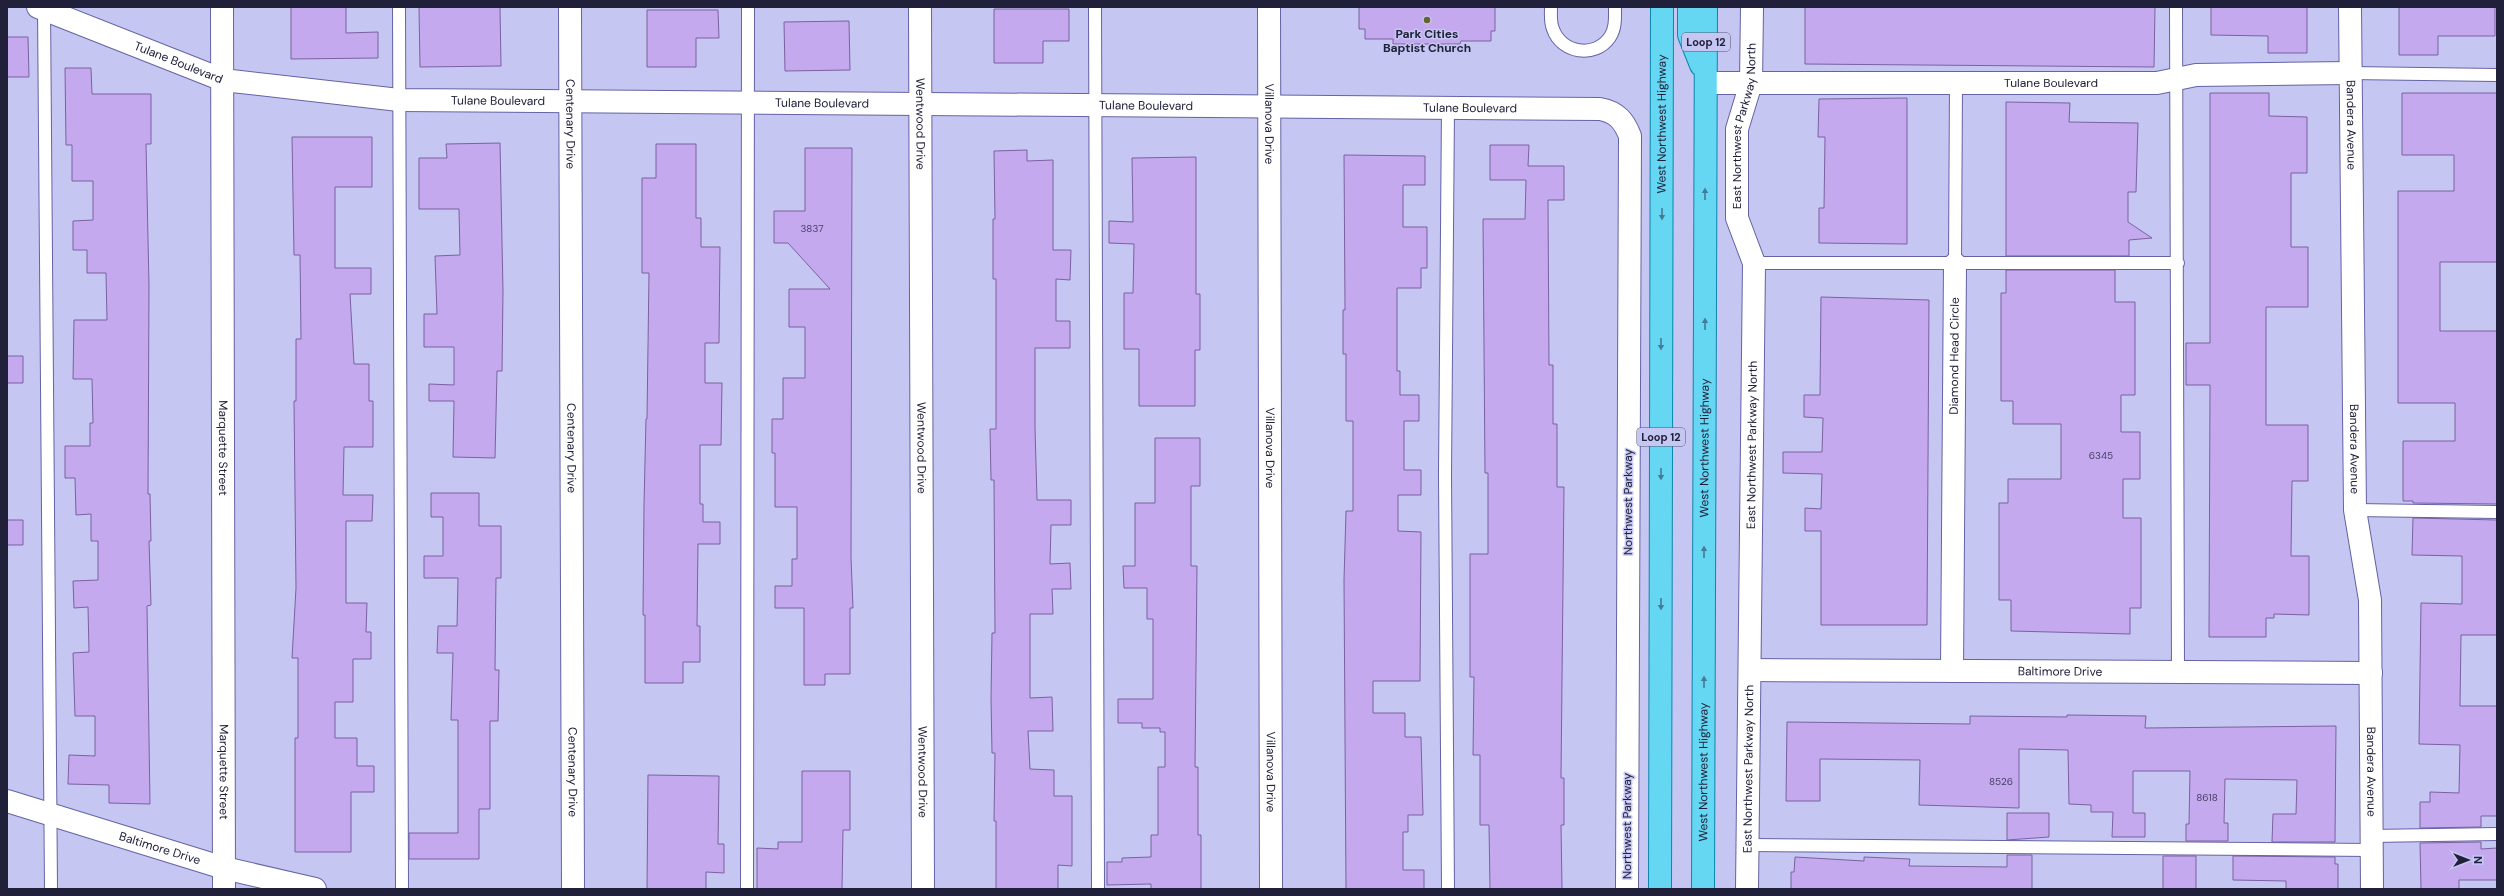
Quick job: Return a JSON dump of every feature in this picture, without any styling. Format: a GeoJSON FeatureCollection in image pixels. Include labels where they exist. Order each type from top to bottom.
{"type":"FeatureCollection","features":[{"type":"Feature","properties":{"kind":"main road","name":"West Northwest Highway"},"geometry":{"type":"LineString","coordinates":[[1660,889],[1662,7]]}},
{"type":"Feature","properties":{"kind":"main road"},"geometry":{"type":"LineString","coordinates":[[1689,7],[1689,35],[1706,80]]}},
{"type":"Feature","properties":{"kind":"main road","name":"West Northwest Highway"},"geometry":{"type":"LineString","coordinates":[[1703,889],[1706,7]]}},
{"type":"Feature","properties":{"kind":"street","name":"Marquette Street"},"geometry":{"type":"LineString","coordinates":[[222,7],[224,878]]}},
{"type":"Feature","properties":{"kind":"street","name":"Centenary Drive"},"geometry":{"type":"LineString","coordinates":[[570,7],[573,889]]}},
{"type":"Feature","properties":{"kind":"street","name":"Wentwood Drive"},"geometry":{"type":"LineString","coordinates":[[920,7],[923,889]]}},
{"type":"Feature","properties":{"kind":"street","name":"Villanova Drive"},"geometry":{"type":"LineString","coordinates":[[1269,7],[1271,889]]}},
{"type":"Feature","properties":{"kind":"street","name":"East Northwest Parkway North"},"geometry":{"type":"LineString","coordinates":[[1747,889],[1754,263],[1737,218],[1737,129],[1751,83],[1752,7]]}},
{"type":"Feature","properties":{"kind":"street","name":"Bandera Avenue"},"geometry":{"type":"LineString","coordinates":[[2350,7],[2355,510],[2370,600],[2372,889]]}},
{"type":"Feature","properties":{"kind":"street","name":"Tulane Boulevard"},"geometry":{"type":"LineString","coordinates":[[42,8],[223,80],[399,100],[1600,109],[1620,117]]}},
{"type":"Feature","properties":{"kind":"street","name":"Tulane Boulevard"},"geometry":{"type":"LineString","coordinates":[[1706,80],[1751,83],[2157,83],[2196,75],[2350,73]]}},
{"type":"Feature","properties":{"kind":"street","name":"Northwest Parkway"},"geometry":{"type":"LineString","coordinates":[[1620,117],[1630,136],[1627,889]]}},
{"type":"Feature","properties":{"kind":"street","name":"Diamond Head Circle"},"geometry":{"type":"LineString","coordinates":[[1952,671],[1955,264]]}},
{"type":"Feature","properties":{"kind":"street","name":"Baltimore Drive"},"geometry":{"type":"LineString","coordinates":[[1750,670],[2371,673]]}},
{"type":"Feature","properties":{"kind":"street","name":"Baltimore Drive"},"geometry":{"type":"LineString","coordinates":[[7,801],[51,815],[224,878],[315,889]]}},
{"type":"Feature","properties":{"kind":"lane"},"geometry":{"type":"LineString","coordinates":[[399,7],[402,889]]}},
{"type":"Feature","properties":{"kind":"lane"},"geometry":{"type":"LineString","coordinates":[[747,889],[748,7]]}},
{"type":"Feature","properties":{"kind":"lane"},"geometry":{"type":"LineString","coordinates":[[1095,7],[1098,889]]}},
{"type":"Feature","properties":{"kind":"lane"},"geometry":{"type":"LineString","coordinates":[[1551,7],[1552,28],[1557,37],[1573,50],[1583,51],[1603,45],[1610,37],[1614,28],[1615,7]]}},
{"type":"Feature","properties":{"kind":"lane"},"geometry":{"type":"LineString","coordinates":[[2176,7],[2178,263],[2178,672]]}},
{"type":"Feature","properties":{"kind":"lane"},"geometry":{"type":"LineString","coordinates":[[42,8],[51,889]]}},
{"type":"Feature","properties":{"kind":"lane"},"geometry":{"type":"LineString","coordinates":[[2350,73],[2497,75]]}},
{"type":"Feature","properties":{"kind":"lane"},"geometry":{"type":"LineString","coordinates":[[1955,264],[1956,82]]}},
{"type":"Feature","properties":{"kind":"lane"},"geometry":{"type":"LineString","coordinates":[[1448,108],[1446,474],[1448,889]]}},
{"type":"Feature","properties":{"kind":"lane"},"geometry":{"type":"LineString","coordinates":[[1754,263],[2178,263]]}},
{"type":"Feature","properties":{"kind":"lane"},"geometry":{"type":"LineString","coordinates":[[2355,510],[2497,512]]}},
{"type":"Feature","properties":{"kind":"lane"},"geometry":{"type":"LineString","coordinates":[[1748,845],[2371,843],[2497,834]]}},
{"type":"Feature","properties":{"kind":"building"},"geometry":{"type":"Polygon","coordinates":[[[291,7],[346,7],[346,33],[378,32],[378,58],[291,59],[291,7]]]}},
{"type":"Feature","properties":{"kind":"building"},"geometry":{"type":"Polygon","coordinates":[[[419,7],[500,7],[501,66],[420,67],[419,7]]]}},
{"type":"Feature","properties":{"kind":"building","name":"Park Cities Baptist Church"},"geometry":{"type":"Polygon","coordinates":[[[1359,7],[1495,7],[1495,31],[1491,31],[1491,41],[1461,41],[1460,44],[1393,44],[1393,39],[1365,39],[1365,29],[1359,29],[1359,7]]]}},
{"type":"Feature","properties":{"kind":"building"},"geometry":{"type":"Polygon","coordinates":[[[1805,7],[2155,7],[2154,67],[1805,64],[1805,7]]]}},
{"type":"Feature","properties":{"kind":"building"},"geometry":{"type":"Polygon","coordinates":[[[2211,7],[2307,7],[2307,53],[2268,53],[2268,36],[2211,35],[2211,7]]]}},
{"type":"Feature","properties":{"kind":"building"},"geometry":{"type":"Polygon","coordinates":[[[2399,7],[2495,7],[2495,36],[2438,36],[2438,55],[2399,55],[2399,7]]]}},
{"type":"Feature","properties":{"kind":"building"},"geometry":{"type":"Polygon","coordinates":[[[994,9],[1069,9],[1069,41],[1043,41],[1043,63],[994,63],[994,9]]]}},
{"type":"Feature","properties":{"kind":"building"},"geometry":{"type":"Polygon","coordinates":[[[647,10],[718,10],[719,38],[696,38],[696,67],[647,67],[647,10]]]}},
{"type":"Feature","properties":{"kind":"building"},"geometry":{"type":"Polygon","coordinates":[[[849,21],[850,70],[785,71],[784,22],[849,21]]]}},
{"type":"Feature","properties":{"kind":"building"},"geometry":{"type":"Polygon","coordinates":[[[7,37],[28,37],[29,77],[7,77],[7,37]]]}},
{"type":"Feature","properties":{"kind":"building"},"geometry":{"type":"Polygon","coordinates":[[[65,68],[91,68],[92,94],[151,94],[151,144],[146,144],[149,286],[148,494],[150,494],[151,541],[149,541],[151,605],[147,606],[150,804],[109,803],[109,785],[68,784],[69,755],[95,756],[95,716],[75,716],[73,653],[89,652],[88,607],[74,608],[73,581],[98,580],[98,541],[91,541],[91,514],[76,515],[75,478],[65,478],[65,446],[90,446],[90,423],[93,423],[92,379],[73,379],[74,320],[107,320],[106,273],[87,273],[87,250],[73,250],[73,221],[93,220],[93,181],[72,181],[72,145],[66,145],[65,68]]]}},
{"type":"Feature","properties":{"kind":"building"},"geometry":{"type":"Polygon","coordinates":[[[2210,93],[2269,93],[2269,116],[2307,117],[2307,173],[2291,173],[2291,247],[2308,247],[2308,307],[2266,307],[2266,425],[2308,425],[2308,481],[2292,481],[2291,556],[2309,556],[2309,615],[2274,614],[2274,618],[2266,618],[2266,637],[2209,637],[2210,385],[2186,385],[2186,343],[2210,343],[2210,93]]]}},
{"type":"Feature","properties":{"kind":"building"},"geometry":{"type":"Polygon","coordinates":[[[2402,93],[2497,93],[2497,262],[2440,262],[2440,331],[2497,331],[2497,504],[2413,503],[2413,501],[2403,501],[2403,441],[2455,441],[2455,403],[2398,403],[2398,191],[2454,191],[2454,155],[2402,155],[2402,93]]]}},
{"type":"Feature","properties":{"kind":"building"},"geometry":{"type":"Polygon","coordinates":[[[1907,98],[1907,244],[1819,243],[1819,208],[1824,208],[1825,137],[1818,137],[1819,99],[1907,98]]]}},
{"type":"Feature","properties":{"kind":"building"},"geometry":{"type":"Polygon","coordinates":[[[2006,102],[2070,103],[2069,122],[2138,123],[2136,192],[2128,192],[2128,222],[2152,238],[2129,240],[2129,256],[2006,256],[2006,102]]]}},
{"type":"Feature","properties":{"kind":"building"},"geometry":{"type":"Polygon","coordinates":[[[292,137],[372,137],[372,187],[335,187],[335,268],[371,268],[371,294],[350,294],[354,364],[369,364],[369,401],[373,401],[373,447],[344,447],[343,495],[373,495],[372,521],[346,521],[346,603],[367,603],[366,632],[371,632],[371,659],[353,659],[353,702],[335,702],[335,738],[357,738],[357,766],[374,766],[374,792],[351,792],[351,852],[295,852],[295,738],[298,738],[298,658],[292,658],[296,588],[294,401],[296,401],[296,339],[301,339],[300,255],[294,255],[292,137]]]}},
{"type":"Feature","properties":{"kind":"building"},"geometry":{"type":"Polygon","coordinates":[[[500,143],[503,291],[502,371],[497,371],[495,458],[453,457],[454,401],[429,401],[429,384],[454,385],[454,347],[424,347],[424,314],[437,314],[435,256],[460,255],[459,209],[419,209],[419,158],[447,158],[446,144],[500,143]]]}},
{"type":"Feature","properties":{"kind":"building"},"geometry":{"type":"Polygon","coordinates":[[[656,144],[696,144],[696,218],[701,218],[701,247],[720,247],[719,343],[705,343],[705,383],[722,383],[721,445],[700,445],[700,504],[703,504],[703,522],[720,522],[720,544],[698,544],[697,626],[700,626],[700,662],[683,662],[683,683],[645,683],[645,615],[643,615],[644,504],[649,273],[642,273],[642,178],[656,178],[656,144]]]}},
{"type":"Feature","properties":{"kind":"building"},"geometry":{"type":"Polygon","coordinates":[[[1490,145],[1529,145],[1528,166],[1564,166],[1564,200],[1548,200],[1549,365],[1553,365],[1553,424],[1557,424],[1557,487],[1564,487],[1561,778],[1564,778],[1564,825],[1561,825],[1562,889],[1490,889],[1489,825],[1480,825],[1480,755],[1473,755],[1474,677],[1470,677],[1470,554],[1488,554],[1488,473],[1485,473],[1483,219],[1525,219],[1526,180],[1490,180],[1490,145]]]}},
{"type":"Feature","properties":{"kind":"building"},"geometry":{"type":"Polygon","coordinates":[[[805,148],[852,148],[851,558],[853,608],[850,608],[850,674],[825,674],[825,685],[804,685],[804,608],[775,608],[775,586],[792,586],[792,559],[797,559],[797,507],[775,507],[775,453],[772,453],[772,419],[783,419],[783,378],[805,378],[805,327],[789,327],[789,289],[830,289],[788,243],[774,243],[774,211],[805,211],[805,148]]]}},
{"type":"Feature","properties":{"kind":"building"},"geometry":{"type":"Polygon","coordinates":[[[1027,150],[1027,161],[1053,160],[1053,250],[1071,250],[1070,280],[1056,279],[1056,321],[1070,321],[1070,348],[1035,348],[1035,428],[1037,500],[1071,500],[1071,525],[1051,525],[1050,564],[1070,563],[1071,589],[1052,589],[1053,614],[1030,614],[1030,698],[1052,697],[1053,731],[1028,731],[1030,769],[1054,770],[1054,796],[1072,796],[1072,866],[1058,865],[1058,889],[996,889],[996,821],[994,821],[995,753],[992,753],[991,699],[992,633],[995,633],[994,480],[991,480],[990,429],[996,429],[996,279],[993,279],[993,219],[995,219],[994,151],[1027,150]]]}},
{"type":"Feature","properties":{"kind":"building"},"geometry":{"type":"Polygon","coordinates":[[[1344,155],[1425,156],[1425,185],[1403,185],[1403,227],[1427,227],[1427,268],[1421,268],[1421,288],[1397,288],[1397,371],[1400,371],[1400,395],[1419,395],[1419,421],[1404,421],[1404,470],[1421,470],[1421,495],[1398,495],[1398,531],[1421,532],[1420,681],[1373,681],[1373,713],[1405,713],[1405,737],[1421,737],[1423,815],[1408,815],[1408,832],[1403,832],[1403,870],[1424,870],[1424,889],[1346,889],[1344,580],[1346,511],[1353,511],[1353,421],[1346,421],[1346,354],[1343,354],[1343,310],[1345,310],[1344,155]]]}},
{"type":"Feature","properties":{"kind":"building"},"geometry":{"type":"Polygon","coordinates":[[[1196,157],[1196,294],[1200,294],[1200,350],[1195,350],[1195,406],[1139,406],[1139,349],[1124,349],[1124,293],[1133,293],[1134,244],[1109,243],[1109,221],[1133,222],[1132,158],[1196,157]]]}},
{"type":"Feature","properties":{"kind":"building"},"geometry":{"type":"Polygon","coordinates":[[[2006,270],[2115,270],[2115,302],[2135,302],[2135,395],[2121,395],[2121,432],[2140,432],[2140,479],[2123,479],[2123,518],[2141,518],[2141,608],[2130,608],[2130,634],[2011,631],[2011,600],[1999,600],[1999,503],[2008,503],[2008,479],[2061,479],[2061,424],[2013,424],[2013,401],[2001,401],[2001,293],[2006,293],[2006,270]]]}},
{"type":"Feature","properties":{"kind":"building"},"geometry":{"type":"Polygon","coordinates":[[[1821,297],[1929,300],[1927,625],[1821,625],[1821,531],[1805,531],[1805,508],[1821,509],[1822,474],[1783,473],[1783,452],[1822,452],[1823,418],[1804,417],[1804,395],[1820,395],[1821,297]]]}},
{"type":"Feature","properties":{"kind":"building"},"geometry":{"type":"Polygon","coordinates":[[[7,356],[23,356],[23,383],[7,383],[7,356]]]}},
{"type":"Feature","properties":{"kind":"building"},"geometry":{"type":"Polygon","coordinates":[[[1155,438],[1200,438],[1200,486],[1191,486],[1191,566],[1197,566],[1195,767],[1198,767],[1198,835],[1201,835],[1201,889],[1151,889],[1151,884],[1107,885],[1107,862],[1122,862],[1122,858],[1151,857],[1151,835],[1158,835],[1158,767],[1165,767],[1165,732],[1160,732],[1160,728],[1142,728],[1142,723],[1118,723],[1118,699],[1153,699],[1153,619],[1147,619],[1147,588],[1124,588],[1123,566],[1135,566],[1135,503],[1155,503],[1155,438]]]}},
{"type":"Feature","properties":{"kind":"building"},"geometry":{"type":"Polygon","coordinates":[[[431,493],[479,493],[479,526],[501,526],[501,578],[496,578],[495,670],[499,670],[498,721],[490,721],[490,809],[479,809],[479,859],[409,859],[409,833],[458,833],[458,720],[451,720],[453,653],[437,653],[438,626],[457,626],[458,578],[424,578],[424,556],[443,556],[443,517],[431,517],[431,493]]]}},
{"type":"Feature","properties":{"kind":"building"},"geometry":{"type":"Polygon","coordinates":[[[2413,518],[2497,520],[2497,635],[2461,635],[2460,706],[2497,706],[2497,816],[2481,816],[2481,827],[2420,828],[2420,802],[2430,802],[2430,792],[2459,793],[2460,745],[2419,744],[2421,603],[2462,604],[2462,556],[2412,555],[2413,518]]]}},
{"type":"Feature","properties":{"kind":"building"},"geometry":{"type":"Polygon","coordinates":[[[7,520],[23,520],[23,545],[7,545],[7,520]]]}},
{"type":"Feature","properties":{"kind":"building"},"geometry":{"type":"Polygon","coordinates":[[[2067,715],[2146,716],[2145,728],[2336,726],[2335,842],[2272,842],[2273,814],[2296,814],[2297,780],[2225,779],[2224,823],[2228,823],[2228,841],[2186,841],[2186,824],[2189,824],[2190,771],[2133,771],[2133,813],[2145,813],[2145,837],[2112,837],[2113,812],[2091,812],[2091,805],[2069,804],[2068,750],[2019,749],[2019,808],[1919,805],[1920,760],[1820,759],[1820,801],[1786,801],[1787,722],[1970,724],[1970,716],[2067,717],[2067,715]]]}},
{"type":"Feature","properties":{"kind":"building"},"geometry":{"type":"Polygon","coordinates":[[[802,771],[850,771],[850,830],[843,830],[842,889],[757,889],[757,848],[778,849],[778,842],[802,842],[802,771]]]}},
{"type":"Feature","properties":{"kind":"building"},"geometry":{"type":"Polygon","coordinates":[[[648,775],[719,776],[718,844],[724,844],[724,873],[706,872],[706,889],[647,889],[648,775]]]}},
{"type":"Feature","properties":{"kind":"building"},"geometry":{"type":"Polygon","coordinates":[[[2007,813],[2049,813],[2049,837],[2007,840],[2007,813]]]}},
{"type":"Feature","properties":{"kind":"building"},"geometry":{"type":"Polygon","coordinates":[[[2481,842],[2481,849],[2497,848],[2497,880],[2459,880],[2459,889],[2421,889],[2420,843],[2481,842]]]}},
{"type":"Feature","properties":{"kind":"building"},"geometry":{"type":"Polygon","coordinates":[[[2007,855],[2032,855],[2032,889],[1791,889],[1791,872],[1794,872],[1795,857],[1864,861],[1864,857],[1910,859],[1909,866],[2007,867],[2007,855]]]}},
{"type":"Feature","properties":{"kind":"building"},"geometry":{"type":"Polygon","coordinates":[[[2163,856],[2196,856],[2196,889],[2163,889],[2163,856]]]}},
{"type":"Feature","properties":{"kind":"building"},"geometry":{"type":"Polygon","coordinates":[[[2233,856],[2335,857],[2335,864],[2338,864],[2338,889],[2286,889],[2286,881],[2233,880],[2233,856]]]}},
{"type":"Feature","properties":{"kind":"place","name":"Park Cities Baptist Church"},"geometry":{"type":"Point","coordinates":[1427,20]}}]}
